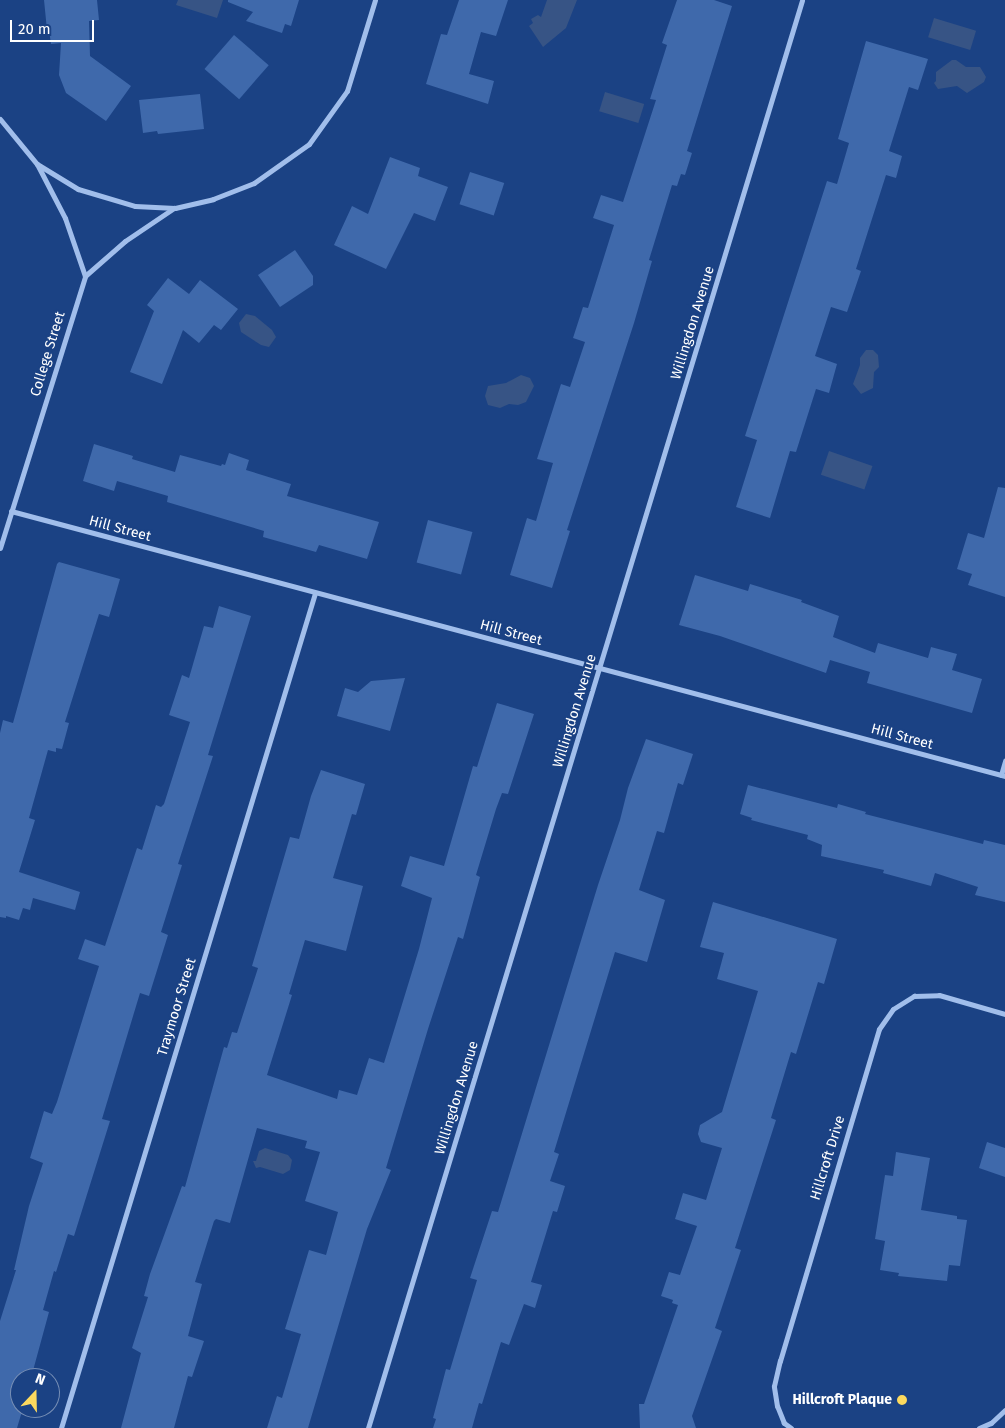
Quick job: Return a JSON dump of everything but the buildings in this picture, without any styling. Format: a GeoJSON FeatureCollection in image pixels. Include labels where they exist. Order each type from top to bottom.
{"type":"FeatureCollection","features":[{"type":"Feature","properties":{"kind":"street"},"geometry":{"type":"LineString","coordinates":[[37,164],[78,189],[109,200],[135,206],[175,208],[213,200],[254,183],[309,144],[348,91],[375,0]]}},
{"type":"Feature","properties":{"kind":"street","name":"Willingdon Avenue"},"geometry":{"type":"LineString","coordinates":[[368,1428],[802,0]]}},
{"type":"Feature","properties":{"kind":"street"},"geometry":{"type":"LineString","coordinates":[[0,119],[37,164],[64,218],[85,276],[125,241],[175,208]]}},
{"type":"Feature","properties":{"kind":"street","name":"College Street"},"geometry":{"type":"LineString","coordinates":[[0,548],[85,276]]}},
{"type":"Feature","properties":{"kind":"street","name":"Hill Street"},"geometry":{"type":"LineString","coordinates":[[11,511],[1003,775]]}},
{"type":"Feature","properties":{"kind":"street","name":"Traymoor Street"},"geometry":{"type":"LineString","coordinates":[[61,1428],[315,593]]}},
{"type":"Feature","properties":{"kind":"street"},"geometry":{"type":"LineString","coordinates":[[1003,775],[1005,761]]}},
{"type":"Feature","properties":{"kind":"street","name":"Hillcroft Drive"},"geometry":{"type":"LineString","coordinates":[[791,1428],[784,1423],[777,1406],[774,1386],[879,1029],[893,1009],[914,996],[939,995],[1005,1014]]}},
{"type":"Feature","properties":{"kind":"street"},"geometry":{"type":"LineString","coordinates":[[979,1428],[992,1423],[1005,1410]]}},
{"type":"Feature","properties":{"kind":"water"},"geometry":{"type":"Polygon","coordinates":[[[178,0],[223,0],[217,18],[176,5],[178,0]]]}},
{"type":"Feature","properties":{"kind":"water"},"geometry":{"type":"Polygon","coordinates":[[[547,0],[577,0],[566,28],[543,47],[529,26],[533,23],[531,19],[538,15],[541,17],[547,0]]]}},
{"type":"Feature","properties":{"kind":"water"},"geometry":{"type":"Polygon","coordinates":[[[934,18],[976,31],[970,50],[928,37],[934,18]]]}},
{"type":"Feature","properties":{"kind":"water"},"geometry":{"type":"Polygon","coordinates":[[[952,60],[956,60],[966,67],[980,67],[986,77],[984,82],[967,93],[957,86],[938,89],[934,83],[936,81],[936,72],[952,60]]]}},
{"type":"Feature","properties":{"kind":"water"},"geometry":{"type":"Polygon","coordinates":[[[605,92],[644,104],[638,123],[599,111],[605,92]]]}},
{"type":"Feature","properties":{"kind":"water"},"geometry":{"type":"Polygon","coordinates":[[[246,314],[255,316],[272,330],[276,337],[269,347],[261,345],[241,332],[239,323],[246,314]]]}},
{"type":"Feature","properties":{"kind":"water"},"geometry":{"type":"Polygon","coordinates":[[[866,350],[873,350],[878,355],[879,367],[874,372],[873,388],[861,394],[853,384],[860,365],[860,358],[866,350]]]}},
{"type":"Feature","properties":{"kind":"water"},"geometry":{"type":"Polygon","coordinates":[[[521,375],[530,378],[534,386],[526,402],[518,405],[509,404],[500,408],[488,405],[485,396],[488,386],[506,383],[521,375]]]}},
{"type":"Feature","properties":{"kind":"water"},"geometry":{"type":"Polygon","coordinates":[[[829,451],[872,466],[864,490],[821,475],[829,451]]]}},
{"type":"Feature","properties":{"kind":"water"},"geometry":{"type":"Polygon","coordinates":[[[265,1148],[288,1155],[292,1160],[290,1170],[283,1174],[260,1167],[256,1168],[253,1161],[256,1161],[259,1151],[265,1148]]]}},
{"type":"Feature","properties":{"kind":"place","name":"Hillcroft Plaque"},"geometry":{"type":"Point","coordinates":[902,1400]}}]}
